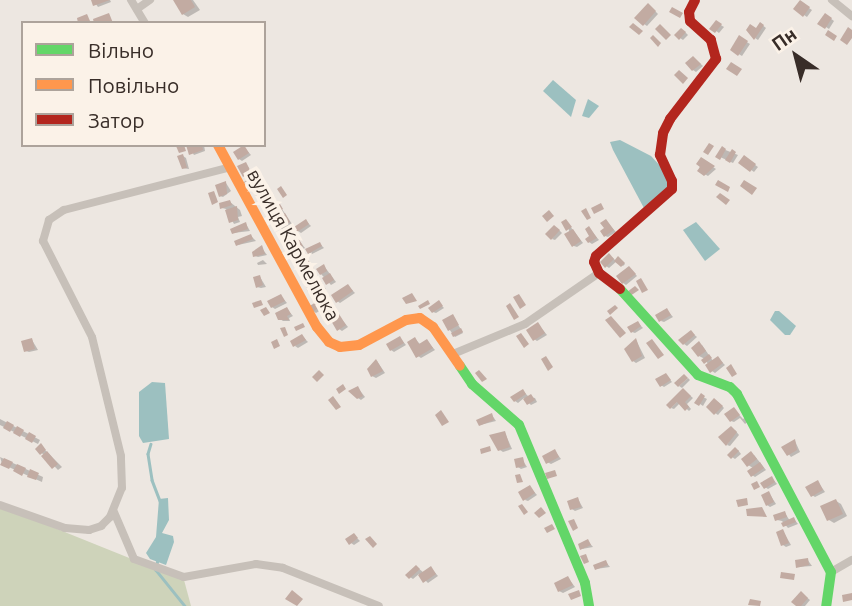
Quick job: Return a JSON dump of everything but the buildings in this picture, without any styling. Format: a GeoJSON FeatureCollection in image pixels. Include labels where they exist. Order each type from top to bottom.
{"type":"FeatureCollection","features":[{"type":"Feature","properties":{"kind":"street"},"geometry":{"type":"LineString","coordinates":[[131,0],[144,21]]}},
{"type":"Feature","properties":{"kind":"street"},"geometry":{"type":"LineString","coordinates":[[136,9],[150,0]]}},
{"type":"Feature","properties":{"kind":"street"},"geometry":{"type":"LineString","coordinates":[[695,0],[689,12],[690,21],[711,40],[716,59],[670,119],[663,133],[660,155],[672,181],[671,189],[596,256],[594,262],[599,273],[617,286],[698,375],[730,387],[737,394],[831,572],[826,606]]}},
{"type":"Feature","properties":{"kind":"street"},"geometry":{"type":"LineString","coordinates":[[832,0],[852,16]]}},
{"type":"Feature","properties":{"kind":"street","name":"вулиця Кармелюка"},"geometry":{"type":"LineString","coordinates":[[219,147],[317,327],[329,342],[340,347],[359,345],[406,320],[420,318],[433,327],[472,384],[519,425],[585,583],[589,606]]}},
{"type":"Feature","properties":{"kind":"street"},"geometry":{"type":"LineString","coordinates":[[0,505],[65,528],[82,530],[101,526],[114,512],[122,488],[122,469],[101,372],[87,324],[46,251],[43,241],[45,226],[64,210],[231,167]]}},
{"type":"Feature","properties":{"kind":"street"},"geometry":{"type":"LineString","coordinates":[[453,354],[525,324],[599,273]]}},
{"type":"Feature","properties":{"kind":"street"},"geometry":{"type":"LineString","coordinates":[[114,512],[134,559],[175,574],[184,577],[256,564],[283,568],[379,606]]}},
{"type":"Feature","properties":{"kind":"street"},"geometry":{"type":"LineString","coordinates":[[831,572],[852,559]]}},
{"type":"Feature","properties":{"kind":"green space"},"geometry":{"type":"Polygon","coordinates":[[[0,506],[184,580],[191,606],[0,606],[0,506]]]}},
{"type":"Feature","properties":{"kind":"water"},"geometry":{"type":"Polygon","coordinates":[[[553,80],[576,100],[571,117],[543,91],[553,80]]]}},
{"type":"Feature","properties":{"kind":"water"},"geometry":{"type":"Polygon","coordinates":[[[588,99],[599,106],[589,118],[582,116],[588,99]]]}},
{"type":"Feature","properties":{"kind":"water"},"geometry":{"type":"Polygon","coordinates":[[[620,140],[651,156],[663,169],[669,182],[668,192],[645,210],[610,142],[620,140]]]}},
{"type":"Feature","properties":{"kind":"water"},"geometry":{"type":"Polygon","coordinates":[[[696,222],[720,249],[705,261],[683,230],[696,222]]]}},
{"type":"Feature","properties":{"kind":"water"},"geometry":{"type":"Polygon","coordinates":[[[775,311],[779,311],[796,326],[790,335],[785,335],[770,320],[775,311]]]}},
{"type":"Feature","properties":{"kind":"water"},"geometry":{"type":"Polygon","coordinates":[[[152,382],[165,383],[169,439],[143,443],[139,436],[139,392],[152,382]]]}},
{"type":"Feature","properties":{"kind":"water"},"geometry":{"type":"Polygon","coordinates":[[[168,498],[169,520],[162,533],[173,536],[174,542],[166,565],[150,559],[146,553],[156,537],[159,499],[168,498]]]}},
{"type":"Feature","properties":{"kind":"waterway"},"geometry":{"type":"LineString","coordinates":[[151,444],[148,454],[152,480],[160,501]]}},
{"type":"Feature","properties":{"kind":"waterway"},"geometry":{"type":"LineString","coordinates":[[158,559],[156,570],[185,606]]}},
{"type":"Feature","properties":{"kind":"traffic: fast"},"geometry":{"type":"LineString","coordinates":[[620,289],[698,375],[730,387],[737,394],[831,572],[826,606]]}},
{"type":"Feature","properties":{"kind":"traffic: fast"},"geometry":{"type":"LineString","coordinates":[[460,366],[472,384],[519,425],[585,583],[589,606]]}},
{"type":"Feature","properties":{"kind":"traffic: slow"},"geometry":{"type":"LineString","coordinates":[[219,147],[317,327],[329,342],[340,347],[359,345],[406,320],[420,318],[433,327],[460,366]]}},
{"type":"Feature","properties":{"kind":"traffic: jam"},"geometry":{"type":"LineString","coordinates":[[620,289],[599,273],[594,262],[596,256],[672,189],[672,181],[660,155],[663,133],[670,119],[716,59],[711,40],[690,21],[689,12],[695,0]]}}]}
